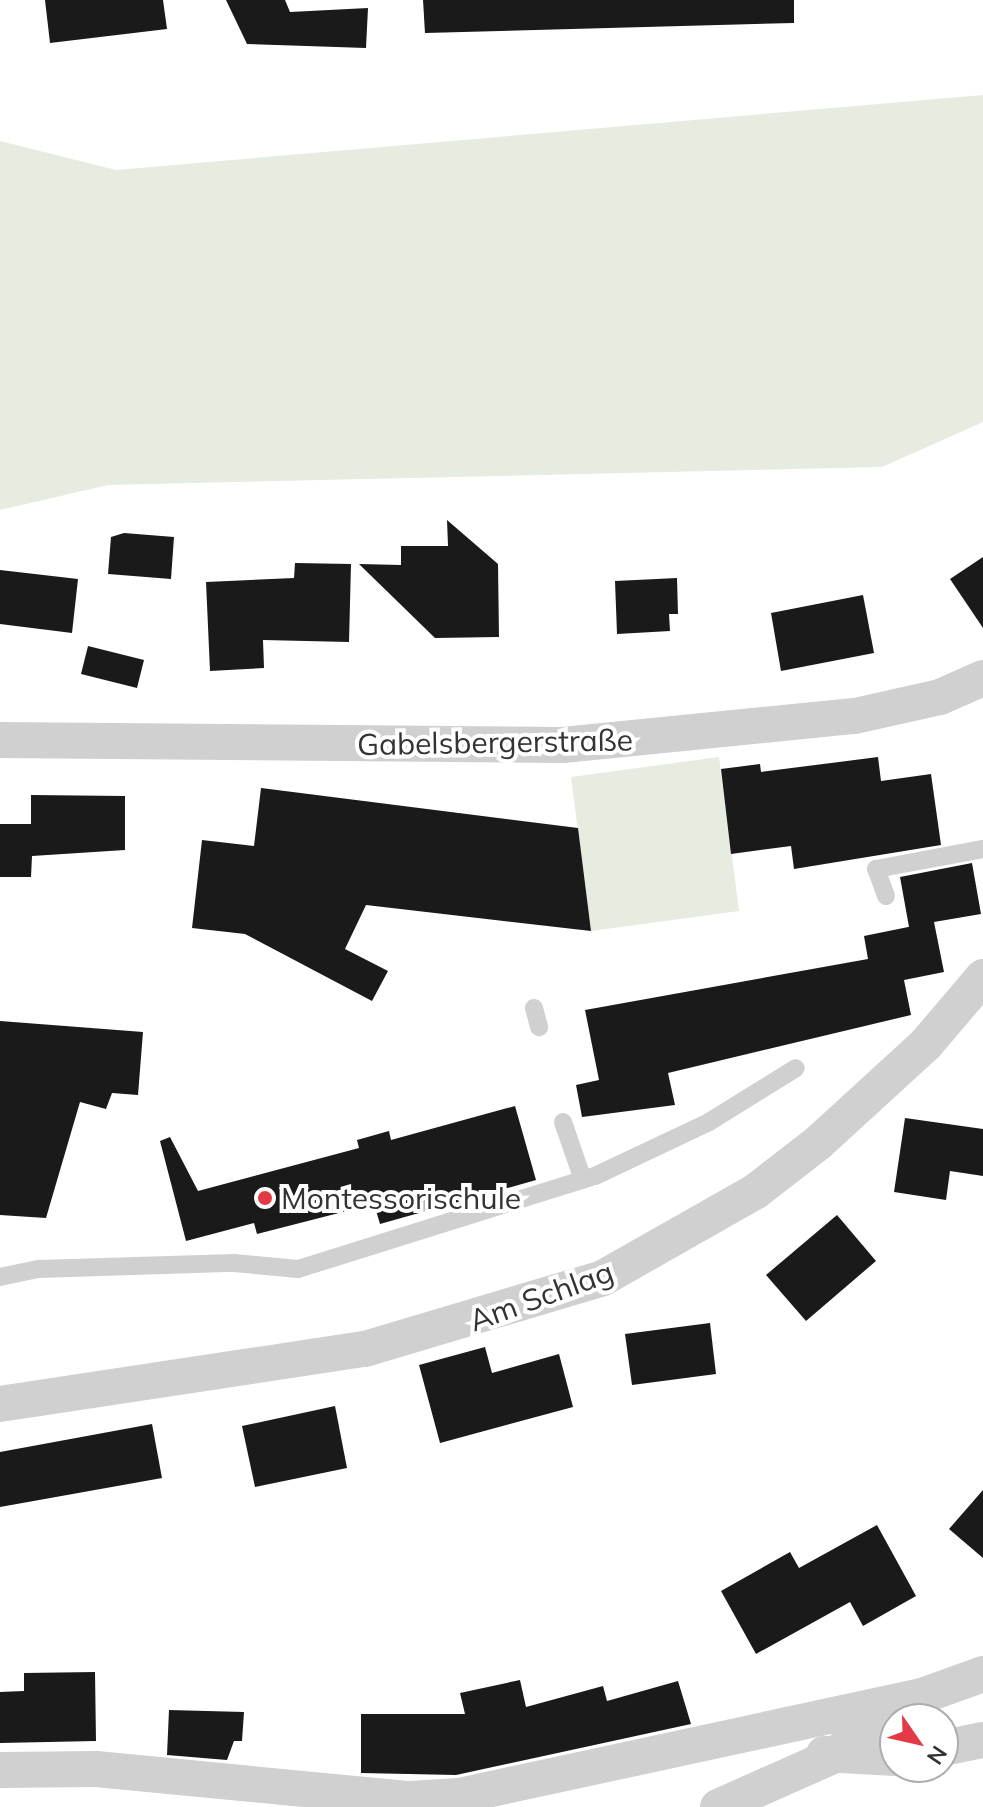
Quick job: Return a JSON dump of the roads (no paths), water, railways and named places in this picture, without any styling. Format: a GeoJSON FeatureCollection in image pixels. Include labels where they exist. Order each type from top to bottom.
{"type":"FeatureCollection","features":[{"type":"Feature","properties":{"kind":"street","name":"Gabelsbergerstraße"},"geometry":{"type":"LineString","coordinates":[[0,740],[563,745],[855,716],[982,684]]}},
{"type":"Feature","properties":{"kind":"street","name":"Am Schlag"},"geometry":{"type":"LineString","coordinates":[[0,1404],[365,1349],[603,1278],[742,1199],[818,1143],[926,1044],[983,977]]}},
{"type":"Feature","properties":{"kind":"street"},"geometry":{"type":"LineString","coordinates":[[0,1770],[96,1769],[408,1803],[459,1796],[900,1701],[983,1674]]}},
{"type":"Feature","properties":{"kind":"street"},"geometry":{"type":"LineString","coordinates":[[718,1807],[835,1755],[900,1701]]}},
{"type":"Feature","properties":{"kind":"street"},"geometry":{"type":"LineString","coordinates":[[959,1745],[983,1740]]}},
{"type":"Feature","properties":{"kind":"street"},"geometry":{"type":"LineString","coordinates":[[715,1741],[879,1757]]}},
{"type":"Feature","properties":{"kind":"lane"},"geometry":{"type":"LineString","coordinates":[[886,896],[876,869],[983,849]]}},
{"type":"Feature","properties":{"kind":"lane"},"geometry":{"type":"LineString","coordinates":[[534,1008],[539,1027]]}},
{"type":"Feature","properties":{"kind":"lane"},"geometry":{"type":"LineString","coordinates":[[0,1277],[39,1269],[219,1263],[298,1269],[583,1180],[709,1122],[796,1068]]}},
{"type":"Feature","properties":{"kind":"lane"},"geometry":{"type":"LineString","coordinates":[[563,1122],[583,1180]]}},
{"type":"Feature","properties":{"kind":"place","name":"Montessorischule"},"geometry":{"type":"Point","coordinates":[265,1198]}}]}
